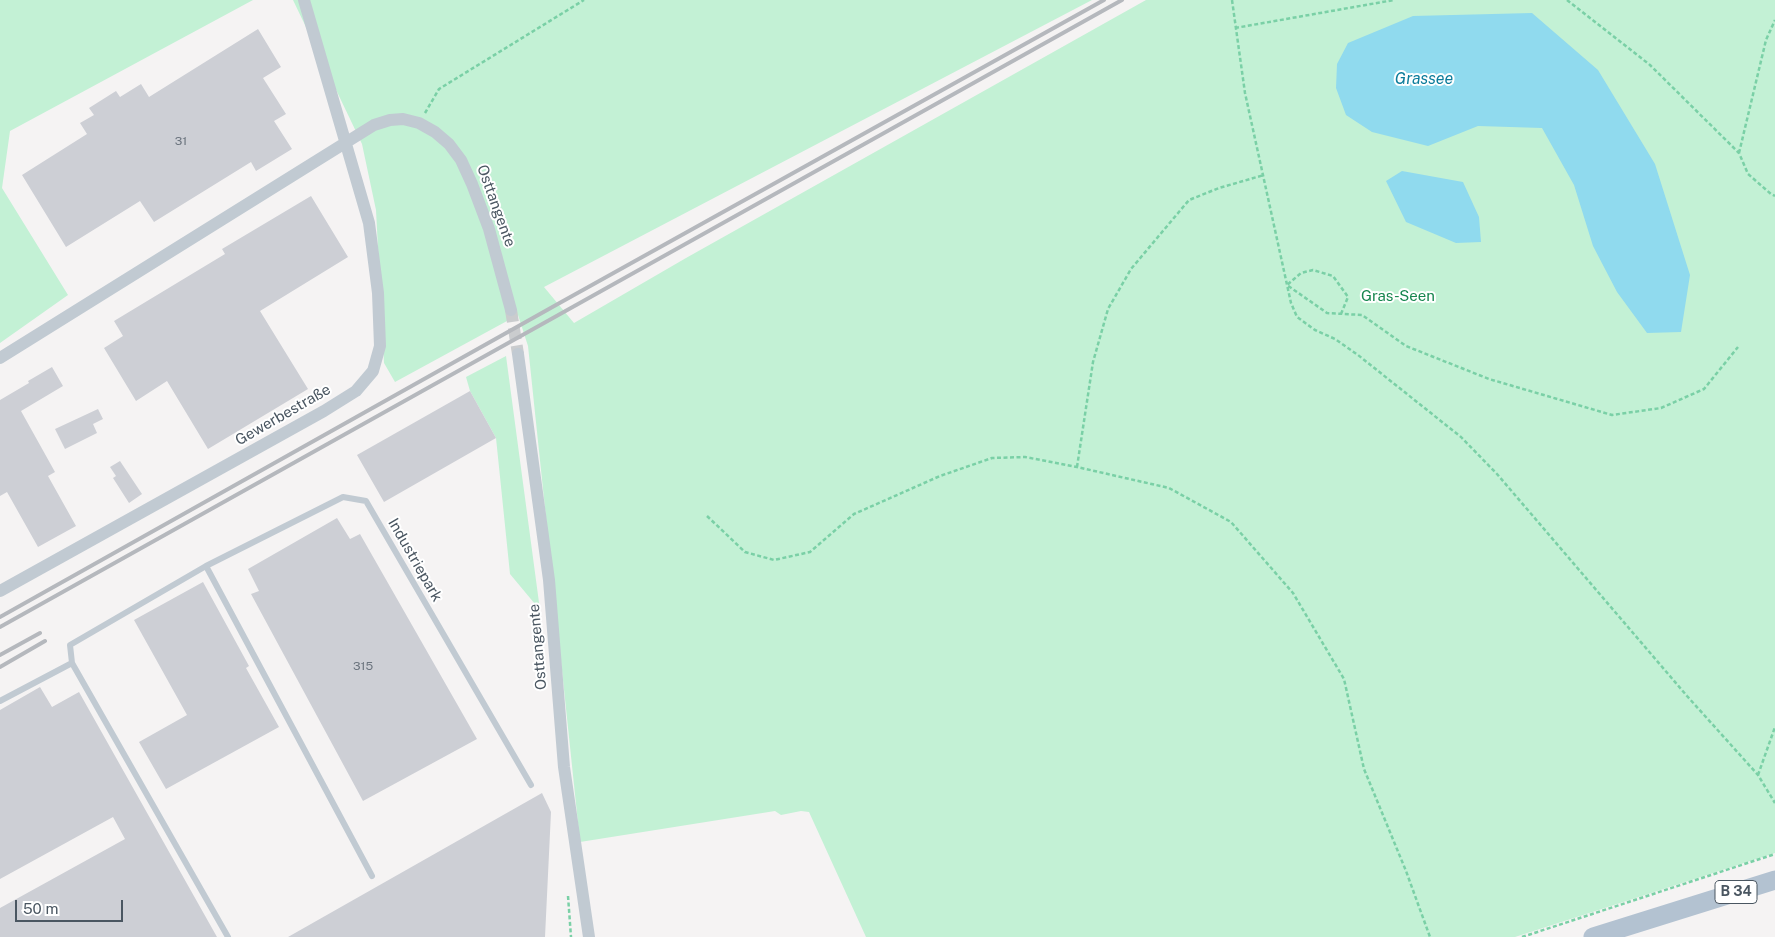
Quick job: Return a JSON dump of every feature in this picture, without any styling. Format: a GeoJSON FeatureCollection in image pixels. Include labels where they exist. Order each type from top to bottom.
{"type":"FeatureCollection","features":[{"type":"Feature","properties":{"kind":"main road","name":"B 34"},"geometry":{"type":"LineString","coordinates":[[1593,937],[1775,880]]}},
{"type":"Feature","properties":{"kind":"street","name":"Gewerbestraße"},"geometry":{"type":"LineString","coordinates":[[0,591],[324,410],[356,391],[373,371],[380,346],[378,293],[369,223],[304,0]]}},
{"type":"Feature","properties":{"kind":"street","name":"Osttangente"},"geometry":{"type":"LineString","coordinates":[[346,144],[374,125],[390,120],[403,119],[419,123],[435,132],[449,144],[461,160],[489,229],[511,310]]}},
{"type":"Feature","properties":{"kind":"street"},"geometry":{"type":"LineString","coordinates":[[0,358],[346,144]]}},
{"type":"Feature","properties":{"kind":"street","name":"Osttangente"},"geometry":{"type":"LineString","coordinates":[[518,354],[549,580],[564,767],[588,937]]}},
{"type":"Feature","properties":{"kind":"lane","name":"Industriepark"},"geometry":{"type":"LineString","coordinates":[[72,662],[70,646],[206,566],[343,497],[366,501],[532,785]]}},
{"type":"Feature","properties":{"kind":"lane"},"geometry":{"type":"LineString","coordinates":[[206,566],[372,876]]}},
{"type":"Feature","properties":{"kind":"lane"},"geometry":{"type":"LineString","coordinates":[[0,701],[72,662],[228,937]]}},
{"type":"Feature","properties":{"kind":"path"},"geometry":{"type":"LineString","coordinates":[[419,123],[439,89],[584,0]]}},
{"type":"Feature","properties":{"kind":"path"},"geometry":{"type":"LineString","coordinates":[[1232,0],[1245,93],[1286,285],[1297,317],[1315,330],[1335,339],[1358,355],[1461,437],[1497,474],[1687,696],[1758,775],[1775,803]]}},
{"type":"Feature","properties":{"kind":"path"},"geometry":{"type":"LineString","coordinates":[[1235,28],[1394,0]]}},
{"type":"Feature","properties":{"kind":"path"},"geometry":{"type":"LineString","coordinates":[[1567,0],[1650,65],[1739,152],[1748,174],[1775,196]]}},
{"type":"Feature","properties":{"kind":"path"},"geometry":{"type":"LineString","coordinates":[[1739,152],[1766,40],[1775,20]]}},
{"type":"Feature","properties":{"kind":"path"},"geometry":{"type":"LineString","coordinates":[[1077,467],[1093,362],[1108,309],[1131,269],[1189,200],[1218,188],[1264,175]]}},
{"type":"Feature","properties":{"kind":"path"},"geometry":{"type":"LineString","coordinates":[[1286,285],[1301,273],[1313,270],[1332,276],[1348,297],[1341,314]]}},
{"type":"Feature","properties":{"kind":"path"},"geometry":{"type":"LineString","coordinates":[[1286,285],[1327,313],[1362,315],[1406,346],[1489,379],[1612,415],[1661,408],[1704,389],[1738,347]]}},
{"type":"Feature","properties":{"kind":"path"},"geometry":{"type":"LineString","coordinates":[[707,516],[745,552],[774,560],[810,552],[854,514],[940,476],[992,458],[1025,457],[1169,488],[1230,522],[1293,593],[1344,680],[1364,769],[1406,871],[1430,937]]}},
{"type":"Feature","properties":{"kind":"path"},"geometry":{"type":"LineString","coordinates":[[1758,775],[1775,727]]}},
{"type":"Feature","properties":{"kind":"path"},"geometry":{"type":"LineString","coordinates":[[1522,937],[1775,854]]}},
{"type":"Feature","properties":{"kind":"green space"},"geometry":{"type":"Polygon","coordinates":[[[0,0],[253,0],[10,131],[2,188],[68,295],[0,343],[0,0]]]}},
{"type":"Feature","properties":{"kind":"green space","name":"Gras-Seen"},"geometry":{"type":"Polygon","coordinates":[[[293,0],[1092,0],[544,287],[574,323],[686,258],[1146,0],[1775,0],[1775,853],[1515,937],[866,937],[809,812],[801,811],[781,815],[775,811],[580,842],[528,346],[518,315],[395,382],[384,363],[376,210],[362,144],[293,0]]]}},
{"type":"Feature","properties":{"kind":"green space"},"geometry":{"type":"Polygon","coordinates":[[[506,356],[540,610],[510,574],[496,438],[470,391],[466,377],[506,356]]]}},
{"type":"Feature","properties":{"kind":"water","name":"Grassee"},"geometry":{"type":"Polygon","coordinates":[[[1532,13],[1598,70],[1655,164],[1690,275],[1681,332],[1647,333],[1617,292],[1593,246],[1574,185],[1542,128],[1478,126],[1428,146],[1372,132],[1346,115],[1336,88],[1337,64],[1348,43],[1413,16],[1532,13]]]}},
{"type":"Feature","properties":{"kind":"water"},"geometry":{"type":"Polygon","coordinates":[[[1402,171],[1463,182],[1479,217],[1481,242],[1456,243],[1406,222],[1386,181],[1402,171]]]}},
{"type":"Feature","properties":{"kind":"building"},"geometry":{"type":"Polygon","coordinates":[[[258,29],[281,67],[263,78],[286,114],[274,121],[292,149],[256,171],[251,162],[154,222],[140,201],[66,247],[22,175],[87,134],[80,123],[94,115],[89,108],[116,91],[120,97],[141,84],[149,97],[258,29]]]}},
{"type":"Feature","properties":{"kind":"building"},"geometry":{"type":"Polygon","coordinates":[[[311,196],[348,257],[260,311],[308,389],[208,449],[167,381],[136,401],[104,348],[123,336],[114,321],[225,254],[222,249],[311,196]]]}},
{"type":"Feature","properties":{"kind":"building"},"geometry":{"type":"Polygon","coordinates":[[[52,367],[63,386],[21,411],[55,472],[48,476],[76,526],[38,547],[7,492],[0,496],[0,400],[52,367]]]}},
{"type":"Feature","properties":{"kind":"building"},"geometry":{"type":"Polygon","coordinates":[[[470,391],[496,438],[384,502],[357,455],[470,391]]]}},
{"type":"Feature","properties":{"kind":"building"},"geometry":{"type":"Polygon","coordinates":[[[98,409],[103,419],[93,424],[97,433],[65,449],[55,429],[98,409]]]}},
{"type":"Feature","properties":{"kind":"building"},"geometry":{"type":"Polygon","coordinates":[[[120,461],[142,494],[129,503],[113,478],[116,476],[110,467],[120,461]]]}},
{"type":"Feature","properties":{"kind":"building"},"geometry":{"type":"Polygon","coordinates":[[[337,518],[350,539],[360,534],[477,739],[363,801],[251,594],[259,591],[248,569],[337,518]]]}},
{"type":"Feature","properties":{"kind":"building"},"geometry":{"type":"Polygon","coordinates":[[[203,582],[249,666],[246,668],[279,727],[166,789],[139,742],[187,715],[134,620],[203,582]]]}},
{"type":"Feature","properties":{"kind":"building"},"geometry":{"type":"Polygon","coordinates":[[[40,687],[52,707],[79,692],[217,937],[0,937],[0,908],[125,839],[113,817],[0,879],[0,710],[40,687]]]}},
{"type":"Feature","properties":{"kind":"building"},"geometry":{"type":"Polygon","coordinates":[[[542,793],[551,812],[545,937],[288,937],[542,793]]]}},
{"type":"Feature","properties":{"kind":"tunnel"},"geometry":{"type":"LineString","coordinates":[[511,310],[518,354]]}},
{"type":"Feature","properties":{"kind":"railway"},"geometry":{"type":"LineString","coordinates":[[0,617],[1104,0]]}},
{"type":"Feature","properties":{"kind":"railway"},"geometry":{"type":"LineString","coordinates":[[0,627],[1122,0]]}},
{"type":"Feature","properties":{"kind":"railway"},"geometry":{"type":"LineString","coordinates":[[0,655],[40,633]]}},
{"type":"Feature","properties":{"kind":"railway"},"geometry":{"type":"LineString","coordinates":[[0,667],[45,641]]}}]}
